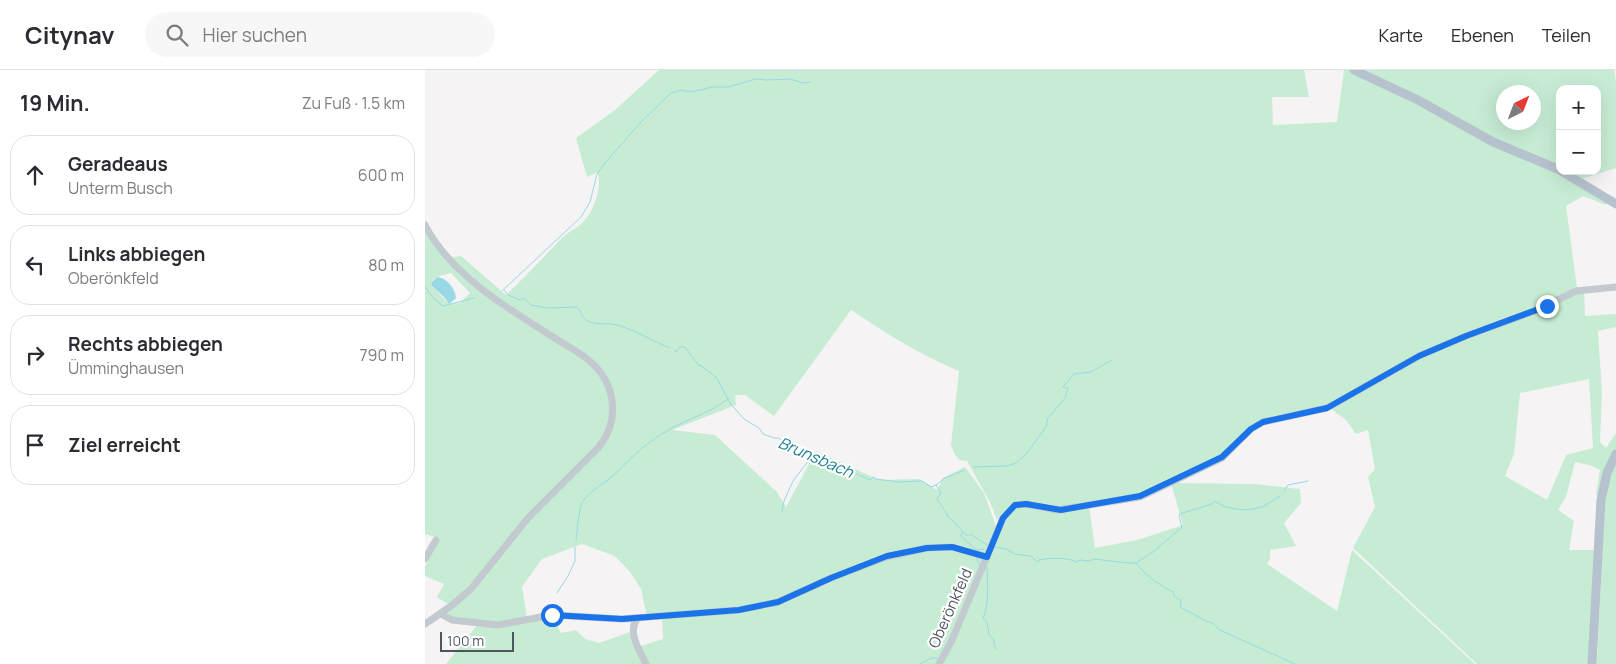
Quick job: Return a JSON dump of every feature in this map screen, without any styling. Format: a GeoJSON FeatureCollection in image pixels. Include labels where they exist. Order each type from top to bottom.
{"type":"FeatureCollection","features":[{"type":"Feature","properties":{"kind":"main road"},"geometry":{"type":"LineString","coordinates":[[1355,71],[1418,100],[1472,132],[1556,169]]}},
{"type":"Feature","properties":{"kind":"main road"},"geometry":{"type":"LineString","coordinates":[[1567,175],[1616,204]]}},
{"type":"Feature","properties":{"kind":"main road"},"geometry":{"type":"LineString","coordinates":[[1592,664],[1599,522],[1603,486],[1616,454]]}},
{"type":"Feature","properties":{"kind":"street"},"geometry":{"type":"LineString","coordinates":[[425,225],[447,258],[480,288],[578,352],[594,365],[607,381],[611,391],[613,409],[610,426],[601,444],[529,518],[471,589],[441,614],[425,624]]}},
{"type":"Feature","properties":{"kind":"street","name":"Oberönkfeld"},"geometry":{"type":"LineString","coordinates":[[939,664],[952,640],[1003,518],[1009,510],[1019,504],[1061,510],[1140,496],[1222,457],[1251,429],[1263,422],[1327,408],[1419,356],[1466,336],[1535,311],[1576,291],[1616,287]]}},
{"type":"Feature","properties":{"kind":"street"},"geometry":{"type":"LineString","coordinates":[[425,559],[435,540]]}},
{"type":"Feature","properties":{"kind":"street"},"geometry":{"type":"LineString","coordinates":[[441,614],[452,620],[498,625],[558,614],[637,619],[739,610],[778,602],[831,578],[887,556],[927,548],[952,547],[987,557]]}},
{"type":"Feature","properties":{"kind":"street"},"geometry":{"type":"LineString","coordinates":[[637,619],[633,631],[646,664]]}},
{"type":"Feature","properties":{"kind":"green space"},"geometry":{"type":"Polygon","coordinates":[[[659,70],[1304,70],[1309,97],[1272,97],[1273,125],[1337,122],[1344,70],[1354,70],[1418,100],[1493,142],[1556,169],[1556,175],[1566,175],[1609,200],[1606,205],[1583,196],[1566,206],[1577,288],[1584,291],[1585,316],[1616,314],[1616,327],[1598,331],[1602,392],[1600,442],[1606,448],[1616,433],[1616,449],[1605,471],[1598,495],[1596,494],[1600,470],[1575,462],[1566,497],[1558,510],[1574,521],[1569,550],[1596,550],[1589,664],[1477,664],[1353,548],[1375,507],[1368,477],[1375,469],[1368,430],[1356,434],[1346,420],[1330,408],[1337,403],[1322,410],[1263,422],[1251,429],[1222,458],[1148,493],[1122,500],[1084,506],[1089,506],[1095,548],[1137,540],[1183,525],[1171,483],[1255,484],[1300,489],[1301,503],[1284,523],[1296,546],[1270,550],[1270,558],[1267,564],[1337,611],[1352,550],[1475,664],[940,664],[953,641],[1004,518],[1017,504],[1014,504],[1003,517],[1000,527],[990,502],[967,461],[960,460],[955,455],[951,445],[959,371],[917,351],[851,310],[774,416],[745,395],[735,395],[736,405],[672,430],[715,435],[777,492],[786,507],[816,451],[879,480],[919,479],[937,490],[943,478],[965,467],[984,493],[997,529],[986,556],[953,545],[928,546],[886,555],[778,600],[738,609],[647,616],[641,589],[630,572],[615,556],[582,544],[542,559],[522,587],[527,619],[506,622],[474,622],[443,614],[466,595],[524,526],[585,461],[519,526],[498,556],[470,589],[451,606],[437,597],[444,584],[425,576],[425,567],[439,538],[425,534],[425,226],[447,258],[461,256],[506,295],[563,237],[582,223],[595,203],[599,187],[598,172],[587,177],[576,138],[615,110],[659,70]],[[451,273],[436,278],[431,285],[449,304],[460,303],[470,293],[451,273]],[[1589,379],[1520,393],[1514,454],[1505,476],[1547,500],[1566,455],[1593,448],[1589,379]]]}},
{"type":"Feature","properties":{"kind":"green space"},"geometry":{"type":"Polygon","coordinates":[[[1360,70],[1614,70],[1616,81],[1616,168],[1601,173],[1601,85],[1556,85],[1556,167],[1493,141],[1360,70]]]}},
{"type":"Feature","properties":{"kind":"green space"},"geometry":{"type":"Polygon","coordinates":[[[1570,175],[1594,175],[1578,180],[1570,175]]]}},
{"type":"Feature","properties":{"kind":"green space"},"geometry":{"type":"Polygon","coordinates":[[[1616,460],[1616,664],[1597,664],[1605,497],[1608,478],[1616,460]]]}},
{"type":"Feature","properties":{"kind":"green space"},"geometry":{"type":"Polygon","coordinates":[[[952,547],[987,557],[939,664],[446,664],[478,624],[552,615],[561,633],[576,630],[585,639],[599,643],[633,631],[638,647],[663,639],[662,616],[778,602],[886,557],[952,547]]]}},
{"type":"Feature","properties":{"kind":"water"},"geometry":{"type":"Polygon","coordinates":[[[437,277],[447,281],[454,291],[456,298],[449,304],[431,285],[437,277]]]}},
{"type":"Feature","properties":{"kind":"waterway"},"geometry":{"type":"LineString","coordinates":[[502,291],[581,217],[590,202],[597,174],[640,123],[671,93],[681,90],[691,92],[712,87],[728,87],[756,79],[790,79],[803,83],[810,82]]}},
{"type":"Feature","properties":{"kind":"waterway"},"geometry":{"type":"LineString","coordinates":[[425,286],[433,298],[443,306],[474,298]]}},
{"type":"Feature","properties":{"kind":"waterway","name":"Brunsbach"},"geometry":{"type":"LineString","coordinates":[[504,290],[508,295],[520,300],[524,298],[531,305],[548,308],[577,307],[589,322],[623,327],[670,348]]}},
{"type":"Feature","properties":{"kind":"waterway","name":"Brunsbach"},"geometry":{"type":"LineString","coordinates":[[675,351],[680,347],[685,347],[699,366],[716,377],[730,403],[744,419],[759,428],[763,434],[778,438],[812,455],[824,458],[826,462],[849,469],[870,480],[873,477],[900,482],[922,481],[931,487],[936,485],[941,493],[937,499],[947,516],[968,536],[970,534],[987,545]]}},
{"type":"Feature","properties":{"kind":"waterway"},"geometry":{"type":"LineString","coordinates":[[974,467],[1007,466],[1016,463],[1027,453],[1046,427],[1048,418],[1065,398],[1068,388],[1063,387],[1074,374],[1091,372],[1112,360]]}},
{"type":"Feature","properties":{"kind":"waterway"},"geometry":{"type":"LineString","coordinates":[[576,540],[581,506],[589,494],[660,435],[728,399]]}},
{"type":"Feature","properties":{"kind":"waterway"},"geometry":{"type":"LineString","coordinates":[[782,511],[784,501],[793,481],[812,456]]}},
{"type":"Feature","properties":{"kind":"waterway"},"geometry":{"type":"LineString","coordinates":[[936,485],[945,478],[964,470]]}},
{"type":"Feature","properties":{"kind":"waterway"},"geometry":{"type":"LineString","coordinates":[[1284,491],[1288,485],[1308,481]]}},
{"type":"Feature","properties":{"kind":"waterway"},"geometry":{"type":"LineString","coordinates":[[995,547],[1006,549],[1015,554],[1030,556],[1038,562],[1043,559],[1058,558],[1077,562],[1094,559],[1136,563],[1153,552],[1182,527],[1180,514],[1212,504],[1215,501],[1233,509],[1254,509],[1266,505],[1280,496]]}},
{"type":"Feature","properties":{"kind":"waterway"},"geometry":{"type":"LineString","coordinates":[[962,533],[961,536],[976,550],[984,549]]}},
{"type":"Feature","properties":{"kind":"waterway"},"geometry":{"type":"LineString","coordinates":[[557,593],[575,561],[575,547]]}},
{"type":"Feature","properties":{"kind":"waterway"},"geometry":{"type":"LineString","coordinates":[[977,558],[980,566]]}},
{"type":"Feature","properties":{"kind":"waterway"},"geometry":{"type":"LineString","coordinates":[[1136,563],[1144,572],[1173,592],[1174,596],[1181,601],[1180,607],[1212,623],[1220,630],[1295,664]]}},
{"type":"Feature","properties":{"kind":"waterway"},"geometry":{"type":"LineString","coordinates":[[987,566],[988,586],[983,618],[987,622],[989,635],[994,639],[997,650]]}},
{"type":"Feature","properties":{"kind":"waterway"},"geometry":{"type":"LineString","coordinates":[[920,664],[931,658],[938,658]]}},
{"type":"Feature","properties":{"kind":"route"},"geometry":{"type":"LineString","coordinates":[[552,615],[564,614],[600,618],[637,619],[739,610],[778,602],[831,578],[887,556],[927,548],[952,547],[987,557],[1003,518],[1012,506],[1026,504],[1061,510],[1148,494],[1222,457],[1251,429],[1263,422],[1327,408],[1419,356],[1466,336],[1547,306]]}}]}
